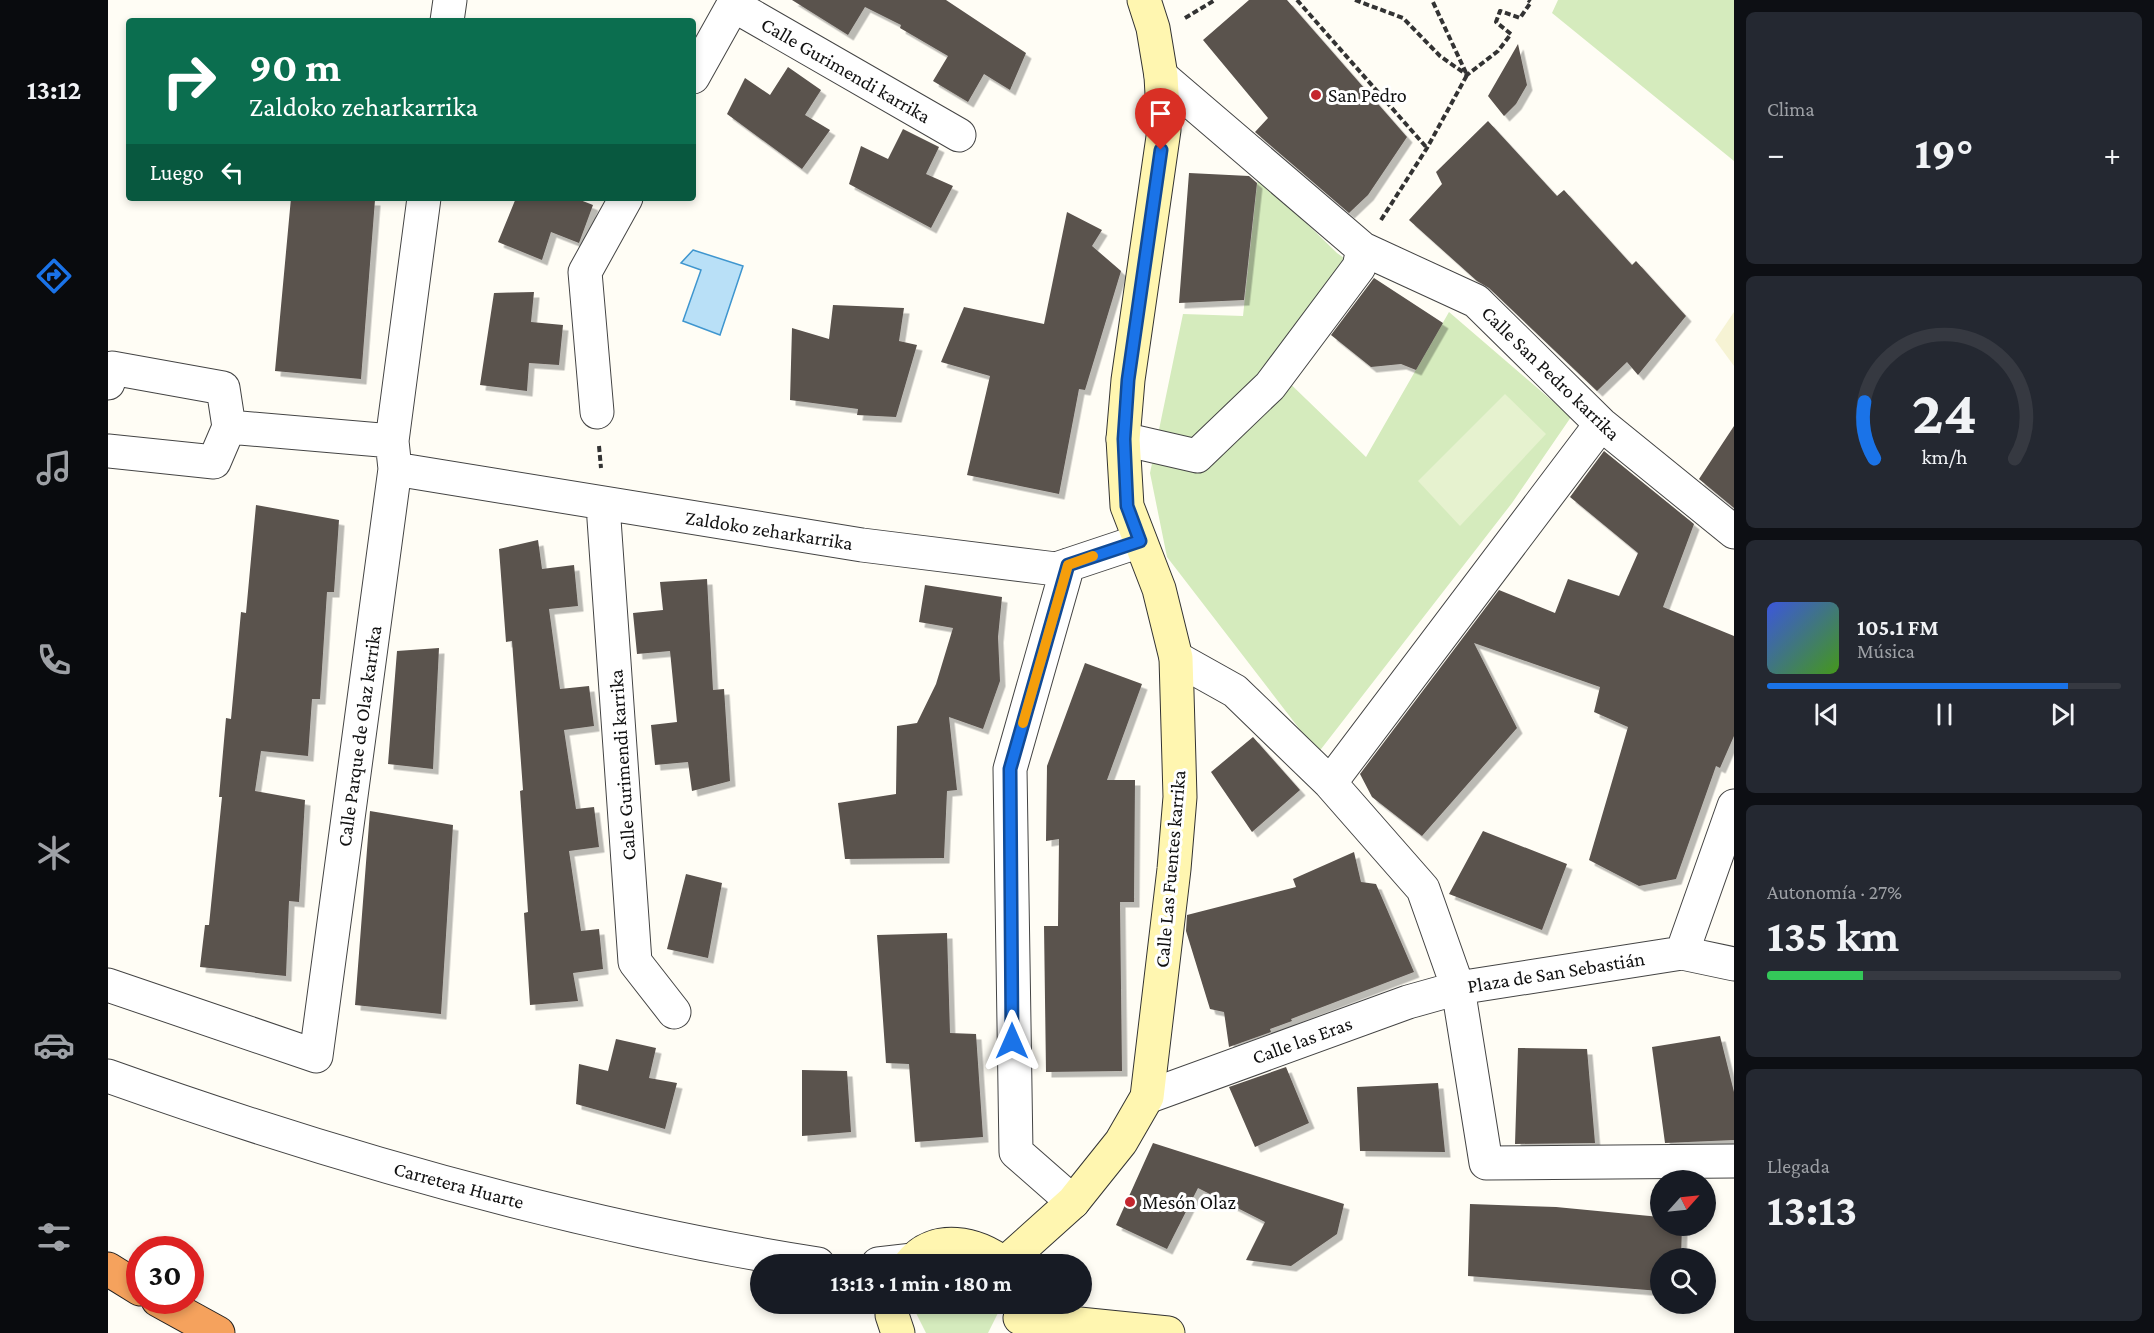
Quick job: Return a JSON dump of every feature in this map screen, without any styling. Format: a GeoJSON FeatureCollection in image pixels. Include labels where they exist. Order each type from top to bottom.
{"type":"FeatureCollection","features":[{"type":"Feature","properties":{"kind":"highway"},"geometry":{"type":"LineString","coordinates":[[108,1269],[126,1280]]}},
{"type":"Feature","properties":{"kind":"highway"},"geometry":{"type":"LineString","coordinates":[[183,1314],[218,1333]]}},
{"type":"Feature","properties":{"kind":"street"},"geometry":{"type":"LineString","coordinates":[[447,18],[450,0]]}},
{"type":"Feature","properties":{"kind":"street","name":"Calle Las Fuentes karrika"},"geometry":{"type":"LineString","coordinates":[[1015,1254],[1073,1202],[1121,1142],[1147,1097],[1180,797],[1176,658],[1159,590],[1127,506],[1124,439],[1128,380],[1164,130],[1161,76],[1153,28],[1144,0]]}},
{"type":"Feature","properties":{"kind":"street","name":"Calle Gurimendi karrika"},"geometry":{"type":"LineString","coordinates":[[696,72],[734,3],[959,135]]}},
{"type":"Feature","properties":{"kind":"street","name":"Calle San Pedro karrika"},"geometry":{"type":"LineString","coordinates":[[1161,76],[1363,249],[1476,301],[1600,424],[1734,532]]}},
{"type":"Feature","properties":{"kind":"street","name":"Calle Parque de Olaz karrika"},"geometry":{"type":"LineString","coordinates":[[108,985],[316,1056],[424,201]]}},
{"type":"Feature","properties":{"kind":"street"},"geometry":{"type":"LineString","coordinates":[[597,412],[585,272],[624,201]]}},
{"type":"Feature","properties":{"kind":"street"},"geometry":{"type":"LineString","coordinates":[[1124,439],[1197,456],[1270,386],[1359,267],[1363,249]]}},
{"type":"Feature","properties":{"kind":"street"},"geometry":{"type":"LineString","coordinates":[[108,383],[112,368],[223,388],[230,427],[214,462],[108,451]]}},
{"type":"Feature","properties":{"kind":"street"},"geometry":{"type":"LineString","coordinates":[[1330,783],[1600,424]]}},
{"type":"Feature","properties":{"kind":"street","name":"Zaldoko zeharkarrika"},"geometry":{"type":"LineString","coordinates":[[230,427],[393,455],[603,505],[862,545],[1056,569],[1140,541]]}},
{"type":"Feature","properties":{"kind":"street","name":"Calle Gurimendi karrika"},"geometry":{"type":"LineString","coordinates":[[603,505],[636,962],[674,1012]]}},
{"type":"Feature","properties":{"kind":"street"},"geometry":{"type":"LineString","coordinates":[[1068,565],[1010,769],[1016,1152],[1073,1202]]}},
{"type":"Feature","properties":{"kind":"street","name":"Plaza de San Sebastián"},"geometry":{"type":"LineString","coordinates":[[1176,658],[1235,692],[1330,783],[1423,889],[1458,988],[1682,953]]}},
{"type":"Feature","properties":{"kind":"street"},"geometry":{"type":"LineString","coordinates":[[1734,806],[1699,899],[1682,953],[1734,964]]}},
{"type":"Feature","properties":{"kind":"street"},"geometry":{"type":"LineString","coordinates":[[1458,988],[1486,1163],[1734,1161]]}},
{"type":"Feature","properties":{"kind":"street","name":"Calle las Eras"},"geometry":{"type":"LineString","coordinates":[[1147,1097],[1408,1002],[1458,988]]}},
{"type":"Feature","properties":{"kind":"street","name":"Carretera Huarte"},"geometry":{"type":"LineString","coordinates":[[108,1076],[243,1124],[506,1200],[758,1254]]}},
{"type":"Feature","properties":{"kind":"street"},"geometry":{"type":"LineString","coordinates":[[923,1254],[930,1249],[949,1244],[970,1245],[991,1254]]}},
{"type":"Feature","properties":{"kind":"street"},"geometry":{"type":"LineString","coordinates":[[1018,1318],[1168,1333]]}},
{"type":"Feature","properties":{"kind":"path"},"geometry":{"type":"LineString","coordinates":[[1298,0],[1427,148]]}},
{"type":"Feature","properties":{"kind":"path"},"geometry":{"type":"LineString","coordinates":[[1355,0],[1403,18],[1440,56],[1467,75]]}},
{"type":"Feature","properties":{"kind":"path"},"geometry":{"type":"LineString","coordinates":[[1432,0],[1467,75]]}},
{"type":"Feature","properties":{"kind":"path"},"geometry":{"type":"LineString","coordinates":[[1363,249],[1427,148],[1467,75],[1498,51],[1511,34],[1496,22],[1500,11],[1520,18],[1531,2],[1528,0]]}},
{"type":"Feature","properties":{"kind":"path"},"geometry":{"type":"LineString","coordinates":[[597,412],[603,505]]}},
{"type":"Feature","properties":{"kind":"shaded area"},"geometry":{"type":"Polygon","coordinates":[[[1734,312],[1734,366],[1715,340],[1734,312]]]}},
{"type":"Feature","properties":{"kind":"green space"},"geometry":{"type":"Polygon","coordinates":[[[1558,0],[1734,0],[1734,161],[1552,13],[1558,0]]]}},
{"type":"Feature","properties":{"kind":"green space"},"geometry":{"type":"Polygon","coordinates":[[[1258,176],[1337,253],[1355,266],[1276,370],[1366,457],[1449,312],[1571,417],[1512,503],[1318,753],[1167,557],[1150,473],[1183,314],[1243,316],[1258,176]]]}},
{"type":"Feature","properties":{"kind":"green space"},"geometry":{"type":"Polygon","coordinates":[[[1505,394],[1546,434],[1460,526],[1418,481],[1505,394]]]}},
{"type":"Feature","properties":{"kind":"green space"},"geometry":{"type":"Polygon","coordinates":[[[916,1314],[998,1314],[988,1333],[926,1333],[916,1314]]]}},
{"type":"Feature","properties":{"kind":"water"},"geometry":{"type":"Polygon","coordinates":[[[693,250],[743,266],[720,335],[683,321],[701,270],[681,263],[693,250]]]}},
{"type":"Feature","properties":{"kind":"building"},"geometry":{"type":"Polygon","coordinates":[[[792,0],[946,0],[1026,53],[1010,90],[984,74],[968,102],[933,81],[948,56],[900,28],[901,25],[865,7],[848,35],[792,0]]]}},
{"type":"Feature","properties":{"kind":"building","name":"San Pedro"},"geometry":{"type":"Polygon","coordinates":[[[1249,0],[1287,0],[1407,137],[1368,195],[1349,213],[1255,132],[1268,118],[1203,40],[1249,0]]]}},
{"type":"Feature","properties":{"kind":"building"},"geometry":{"type":"Polygon","coordinates":[[[1518,44],[1527,85],[1516,104],[1504,116],[1488,96],[1518,44]]]}},
{"type":"Feature","properties":{"kind":"building"},"geometry":{"type":"Polygon","coordinates":[[[788,67],[821,90],[805,115],[830,130],[802,169],[727,114],[745,78],[770,95],[788,67]]]}},
{"type":"Feature","properties":{"kind":"building"},"geometry":{"type":"Polygon","coordinates":[[[1488,121],[1557,196],[1564,190],[1632,265],[1636,261],[1686,316],[1638,375],[1627,362],[1597,391],[1489,288],[1477,281],[1409,220],[1442,184],[1436,172],[1488,121]]]}},
{"type":"Feature","properties":{"kind":"building"},"geometry":{"type":"Polygon","coordinates":[[[903,129],[939,147],[926,174],[953,186],[931,228],[849,184],[861,146],[888,159],[903,129]]]}},
{"type":"Feature","properties":{"kind":"building"},"geometry":{"type":"Polygon","coordinates":[[[1189,173],[1249,176],[1257,183],[1244,300],[1179,303],[1189,173]]]}},
{"type":"Feature","properties":{"kind":"building"},"geometry":{"type":"Polygon","coordinates":[[[291,201],[375,201],[361,379],[275,371],[291,201]]]}},
{"type":"Feature","properties":{"kind":"building"},"geometry":{"type":"Polygon","coordinates":[[[515,201],[583,201],[593,205],[579,243],[551,232],[542,260],[498,242],[515,201]]]}},
{"type":"Feature","properties":{"kind":"building"},"geometry":{"type":"Polygon","coordinates":[[[1067,212],[1102,230],[1092,246],[1121,271],[1085,390],[1079,389],[1059,494],[967,475],[990,376],[941,362],[964,307],[1044,324],[1067,212]]]}},
{"type":"Feature","properties":{"kind":"building"},"geometry":{"type":"Polygon","coordinates":[[[1374,278],[1443,323],[1416,370],[1401,364],[1371,367],[1331,335],[1374,278]]]}},
{"type":"Feature","properties":{"kind":"building"},"geometry":{"type":"Polygon","coordinates":[[[534,292],[531,322],[563,325],[559,365],[529,363],[527,391],[480,385],[494,293],[534,292]]]}},
{"type":"Feature","properties":{"kind":"building"},"geometry":{"type":"Polygon","coordinates":[[[833,305],[904,308],[899,341],[917,345],[896,417],[857,415],[858,409],[790,400],[792,328],[829,339],[833,305]]]}},
{"type":"Feature","properties":{"kind":"building"},"geometry":{"type":"Polygon","coordinates":[[[1734,426],[1734,508],[1699,479],[1734,426]]]}},
{"type":"Feature","properties":{"kind":"building"},"geometry":{"type":"Polygon","coordinates":[[[1604,451],[1694,524],[1663,607],[1734,636],[1734,736],[1720,768],[1716,766],[1676,879],[1639,886],[1589,860],[1628,727],[1594,712],[1600,687],[1474,643],[1517,728],[1422,836],[1372,797],[1360,774],[1499,590],[1555,613],[1568,579],[1619,596],[1638,553],[1570,497],[1604,451]]]}},
{"type":"Feature","properties":{"kind":"building"},"geometry":{"type":"Polygon","coordinates":[[[256,505],[339,520],[334,592],[327,592],[320,699],[312,699],[308,756],[261,751],[255,791],[305,800],[299,902],[289,901],[286,976],[200,967],[205,925],[209,925],[222,797],[219,797],[226,718],[231,719],[241,612],[246,613],[256,505]]]}},
{"type":"Feature","properties":{"kind":"building"},"geometry":{"type":"Polygon","coordinates":[[[538,540],[542,569],[574,565],[578,606],[549,609],[560,689],[589,686],[594,726],[564,730],[576,809],[594,807],[599,847],[569,851],[581,931],[599,929],[603,969],[573,973],[578,1001],[530,1005],[524,913],[528,912],[520,791],[523,790],[512,641],[506,642],[499,549],[538,540]]]}},
{"type":"Feature","properties":{"kind":"building"},"geometry":{"type":"Polygon","coordinates":[[[707,579],[713,690],[724,689],[730,781],[692,791],[688,762],[655,765],[651,725],[677,722],[670,651],[637,654],[633,613],[663,610],[660,582],[707,579]]]}},
{"type":"Feature","properties":{"kind":"building"},"geometry":{"type":"Polygon","coordinates":[[[925,585],[1002,597],[998,637],[1000,681],[983,729],[949,717],[957,790],[947,791],[944,858],[845,859],[838,803],[896,794],[897,726],[917,723],[936,684],[953,628],[919,622],[925,585]]]}},
{"type":"Feature","properties":{"kind":"building"},"geometry":{"type":"Polygon","coordinates":[[[439,648],[433,769],[388,764],[397,651],[439,648]]]}},
{"type":"Feature","properties":{"kind":"building"},"geometry":{"type":"Polygon","coordinates":[[[1085,663],[1142,684],[1107,780],[1135,780],[1134,902],[1120,902],[1122,1071],[1046,1072],[1044,926],[1058,926],[1059,839],[1046,841],[1047,766],[1085,663]]]}},
{"type":"Feature","properties":{"kind":"building"},"geometry":{"type":"Polygon","coordinates":[[[1253,737],[1300,790],[1252,832],[1211,772],[1253,737]]]}},
{"type":"Feature","properties":{"kind":"building"},"geometry":{"type":"Polygon","coordinates":[[[370,811],[453,825],[441,1014],[355,1005],[370,811]]]}},
{"type":"Feature","properties":{"kind":"building"},"geometry":{"type":"Polygon","coordinates":[[[1483,831],[1567,864],[1542,930],[1449,894],[1483,831]]]}},
{"type":"Feature","properties":{"kind":"building"},"geometry":{"type":"Polygon","coordinates":[[[1354,852],[1361,882],[1376,884],[1414,972],[1291,1019],[1292,1021],[1270,1029],[1271,1032],[1229,1047],[1224,1012],[1210,1009],[1186,931],[1187,915],[1296,887],[1293,879],[1354,852]]]}},
{"type":"Feature","properties":{"kind":"building"},"geometry":{"type":"Polygon","coordinates":[[[686,874],[722,883],[708,958],[667,949],[686,874]]]}},
{"type":"Feature","properties":{"kind":"building"},"geometry":{"type":"Polygon","coordinates":[[[947,933],[950,1033],[976,1034],[983,1137],[915,1142],[909,1064],[886,1063],[877,935],[947,933]]]}},
{"type":"Feature","properties":{"kind":"building"},"geometry":{"type":"Polygon","coordinates":[[[1720,1036],[1734,1092],[1734,1140],[1665,1143],[1652,1047],[1720,1036]]]}},
{"type":"Feature","properties":{"kind":"building"},"geometry":{"type":"Polygon","coordinates":[[[616,1039],[656,1048],[649,1078],[677,1083],[665,1129],[576,1104],[579,1064],[608,1071],[616,1039]]]}},
{"type":"Feature","properties":{"kind":"building"},"geometry":{"type":"Polygon","coordinates":[[[1518,1048],[1587,1049],[1595,1143],[1515,1144],[1518,1048]]]}},
{"type":"Feature","properties":{"kind":"building"},"geometry":{"type":"Polygon","coordinates":[[[1286,1067],[1309,1123],[1255,1147],[1229,1087],[1286,1067]]]}},
{"type":"Feature","properties":{"kind":"building"},"geometry":{"type":"Polygon","coordinates":[[[802,1070],[847,1071],[851,1132],[802,1136],[802,1070]]]}},
{"type":"Feature","properties":{"kind":"building"},"geometry":{"type":"Polygon","coordinates":[[[1438,1083],[1445,1152],[1360,1151],[1357,1087],[1438,1083]]]}},
{"type":"Feature","properties":{"kind":"building"},"geometry":{"type":"Polygon","coordinates":[[[1153,1143],[1344,1204],[1337,1234],[1291,1266],[1246,1260],[1265,1222],[1198,1188],[1167,1249],[1116,1225],[1153,1143]]]}},
{"type":"Feature","properties":{"kind":"building"},"geometry":{"type":"Polygon","coordinates":[[[1470,1204],[1556,1207],[1650,1216],[1650,1236],[1682,1236],[1681,1248],[1650,1248],[1650,1290],[1468,1276],[1470,1204]]]}},
{"type":"Feature","properties":{"kind":"slow traffic"},"geometry":{"type":"LineString","coordinates":[[1023,723],[1068,565],[1093,556]]}},
{"type":"Feature","properties":{"kind":"place","name":"San Pedro"},"geometry":{"type":"Point","coordinates":[1316,95]}},
{"type":"Feature","properties":{"kind":"place","name":"Mesón Olaz"},"geometry":{"type":"Point","coordinates":[1130,1202]}},
{"type":"Feature","properties":{"kind":"route"},"geometry":{"type":"LineString","coordinates":[[1012,1041],[1010,769],[1068,565],[1140,541],[1127,506],[1124,439],[1128,380],[1161,150]]}}]}
